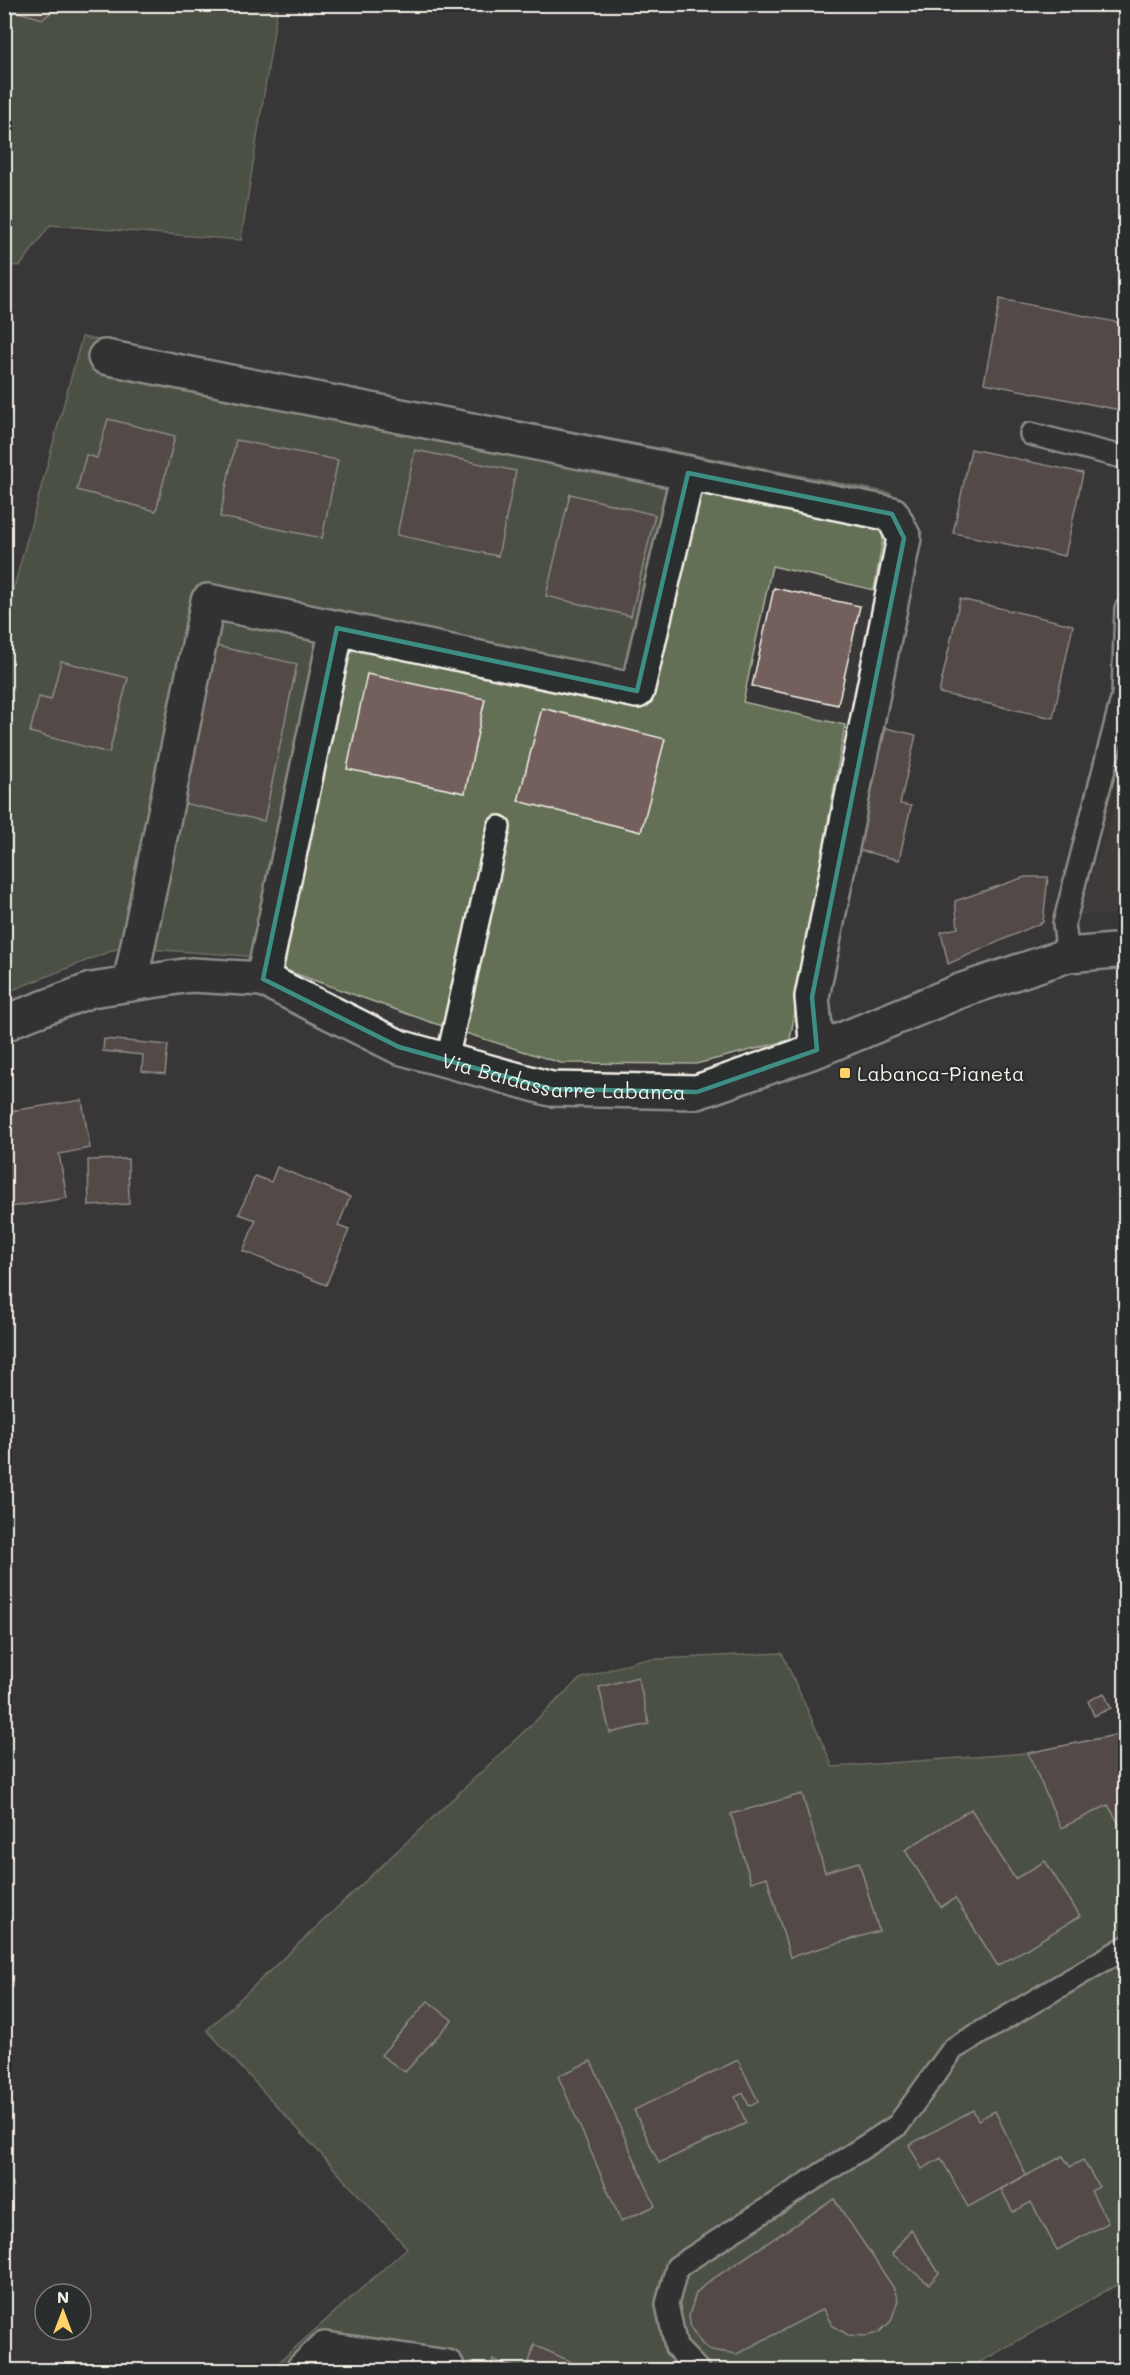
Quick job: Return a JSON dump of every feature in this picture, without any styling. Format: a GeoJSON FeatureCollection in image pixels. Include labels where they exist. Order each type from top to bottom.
{"type":"FeatureCollection","features":[{"type":"Feature","properties":{"kind":"street"},"geometry":{"type":"LineString","coordinates":[[105,357],[892,514],[904,538],[812,997],[817,1050]]}},
{"type":"Feature","properties":{"kind":"street"},"geometry":{"type":"LineString","coordinates":[[130,984],[208,601],[637,691],[688,473]]}},
{"type":"Feature","properties":{"kind":"street"},"geometry":{"type":"LineString","coordinates":[[263,979],[337,628]]}},
{"type":"Feature","properties":{"kind":"street","name":"Via Baldassarre Labanca"},"geometry":{"type":"LineString","coordinates":[[4,1025],[14,1019],[91,990],[191,975],[263,979],[399,1047],[551,1089],[698,1092],[817,1050],[960,991],[1068,955],[1125,950]]}},
{"type":"Feature","properties":{"kind":"street"},"geometry":{"type":"LineString","coordinates":[[303,2370],[325,2349],[447,2367]]}},
{"type":"Feature","properties":{"kind":"lane"},"geometry":{"type":"LineString","coordinates":[[1031,434],[1125,458]]}},
{"type":"Feature","properties":{"kind":"lane"},"geometry":{"type":"LineString","coordinates":[[1068,955],[1064,924],[1124,692],[1125,609]]}},
{"type":"Feature","properties":{"kind":"lane"},"geometry":{"type":"LineString","coordinates":[[447,1060],[499,827]]}},
{"type":"Feature","properties":{"kind":"lane"},"geometry":{"type":"LineString","coordinates":[[698,2370],[676,2348],[667,2304],[677,2267],[898,2125],[953,2049],[1125,1947]]}},
{"type":"Feature","properties":{"kind":"highlighted area"},"geometry":{"type":"Polygon","coordinates":[[[688,473],[892,514],[904,538],[812,997],[817,1050],[697,1092],[551,1089],[399,1047],[263,979],[337,628],[637,691],[688,473]]]}},
{"type":"Feature","properties":{"kind":"shaded area"},"geometry":{"type":"Polygon","coordinates":[[[1125,776],[1125,914],[1080,914],[1125,776]]]}},
{"type":"Feature","properties":{"kind":"green space"},"geometry":{"type":"Polygon","coordinates":[[[4,5],[278,5],[241,240],[50,225],[20,266],[5,265],[4,5]]]}},
{"type":"Feature","properties":{"kind":"green space"},"geometry":{"type":"Polygon","coordinates":[[[82,337],[891,493],[874,590],[772,566],[743,702],[845,725],[790,1040],[696,1064],[561,1063],[433,1023],[246,956],[121,947],[5,993],[5,620],[82,337]]]}},
{"type":"Feature","properties":{"kind":"green space"},"geometry":{"type":"Polygon","coordinates":[[[782,1653],[833,1767],[1028,1753],[1125,1733],[1125,2280],[966,2370],[270,2370],[407,2248],[207,2030],[580,1679],[639,1660],[782,1653]]]}},
{"type":"Feature","properties":{"kind":"building"},"geometry":{"type":"Polygon","coordinates":[[[4,4],[61,4],[43,19],[4,8],[4,4]]]}},
{"type":"Feature","properties":{"kind":"building"},"geometry":{"type":"Polygon","coordinates":[[[1000,299],[1126,324],[1126,382],[1120,410],[984,383],[1000,299]]]}},
{"type":"Feature","properties":{"kind":"building"},"geometry":{"type":"Polygon","coordinates":[[[108,419],[175,436],[156,511],[77,490],[86,455],[97,458],[108,419]]]}},
{"type":"Feature","properties":{"kind":"building"},"geometry":{"type":"Polygon","coordinates":[[[236,440],[338,460],[322,538],[220,517],[236,440]]]}},
{"type":"Feature","properties":{"kind":"building"},"geometry":{"type":"Polygon","coordinates":[[[971,449],[1083,473],[1065,556],[953,533],[971,449]]]}},
{"type":"Feature","properties":{"kind":"building"},"geometry":{"type":"Polygon","coordinates":[[[415,450],[516,471],[498,556],[397,535],[415,450]]]}},
{"type":"Feature","properties":{"kind":"building"},"geometry":{"type":"Polygon","coordinates":[[[570,494],[655,515],[631,616],[546,596],[570,494]]]}},
{"type":"Feature","properties":{"kind":"building"},"geometry":{"type":"Polygon","coordinates":[[[774,588],[860,606],[838,705],[752,686],[774,588]]]}},
{"type":"Feature","properties":{"kind":"building"},"geometry":{"type":"Polygon","coordinates":[[[960,599],[1073,625],[1053,718],[939,693],[960,599]]]}},
{"type":"Feature","properties":{"kind":"building"},"geometry":{"type":"Polygon","coordinates":[[[212,645],[297,664],[264,821],[178,802],[212,645]]]}},
{"type":"Feature","properties":{"kind":"building"},"geometry":{"type":"Polygon","coordinates":[[[61,661],[128,678],[109,753],[30,732],[39,697],[51,700],[61,661]]]}},
{"type":"Feature","properties":{"kind":"building"},"geometry":{"type":"Polygon","coordinates":[[[367,674],[485,699],[465,793],[347,769],[367,674]]]}},
{"type":"Feature","properties":{"kind":"building"},"geometry":{"type":"Polygon","coordinates":[[[542,708],[665,739],[641,832],[518,801],[542,708]]]}},
{"type":"Feature","properties":{"kind":"building"},"geometry":{"type":"Polygon","coordinates":[[[886,728],[916,735],[900,804],[911,806],[899,860],[858,850],[886,728]]]}},
{"type":"Feature","properties":{"kind":"building"},"geometry":{"type":"Polygon","coordinates":[[[1025,877],[1048,877],[1043,922],[948,964],[941,932],[958,928],[955,901],[1025,877]]]}},
{"type":"Feature","properties":{"kind":"building"},"geometry":{"type":"Polygon","coordinates":[[[104,1039],[168,1045],[165,1074],[142,1071],[143,1055],[103,1051],[104,1039]]]}},
{"type":"Feature","properties":{"kind":"building"},"geometry":{"type":"Polygon","coordinates":[[[82,1100],[90,1148],[59,1154],[67,1198],[4,1208],[4,1112],[82,1100]]]}},
{"type":"Feature","properties":{"kind":"building"},"geometry":{"type":"Polygon","coordinates":[[[128,1159],[129,1204],[89,1206],[88,1160],[128,1159]]]}},
{"type":"Feature","properties":{"kind":"building"},"geometry":{"type":"Polygon","coordinates":[[[277,1167],[350,1197],[338,1226],[349,1230],[326,1285],[243,1251],[256,1220],[239,1214],[255,1176],[271,1182],[277,1167]]]}},
{"type":"Feature","properties":{"kind":"building"},"geometry":{"type":"Polygon","coordinates":[[[638,1677],[649,1724],[610,1733],[599,1687],[638,1677]]]}},
{"type":"Feature","properties":{"kind":"building"},"geometry":{"type":"Polygon","coordinates":[[[1104,1693],[1111,1708],[1094,1716],[1088,1701],[1104,1693]]]}},
{"type":"Feature","properties":{"kind":"building"},"geometry":{"type":"Polygon","coordinates":[[[1126,1733],[1126,1835],[1108,1805],[1061,1828],[1028,1753],[1126,1733]]]}},
{"type":"Feature","properties":{"kind":"building"},"geometry":{"type":"Polygon","coordinates":[[[802,1794],[825,1872],[859,1862],[879,1931],[790,1957],[767,1877],[751,1882],[731,1814],[802,1794]]]}},
{"type":"Feature","properties":{"kind":"building"},"geometry":{"type":"Polygon","coordinates":[[[971,1809],[1015,1879],[1045,1861],[1080,1916],[998,1966],[955,1898],[941,1907],[905,1850],[971,1809]]]}},
{"type":"Feature","properties":{"kind":"building"},"geometry":{"type":"Polygon","coordinates":[[[428,2001],[452,2020],[405,2072],[381,2055],[428,2001]]]}},
{"type":"Feature","properties":{"kind":"building"},"geometry":{"type":"Polygon","coordinates":[[[738,2060],[758,2101],[749,2106],[743,2093],[735,2097],[746,2123],[659,2163],[634,2110],[738,2060]]]}},
{"type":"Feature","properties":{"kind":"building"},"geometry":{"type":"Polygon","coordinates":[[[591,2061],[655,2206],[621,2221],[558,2076],[591,2061]]]}},
{"type":"Feature","properties":{"kind":"building"},"geometry":{"type":"Polygon","coordinates":[[[973,2110],[978,2120],[995,2111],[1026,2175],[968,2207],[941,2158],[922,2169],[909,2145],[973,2110]]]}},
{"type":"Feature","properties":{"kind":"building"},"geometry":{"type":"Polygon","coordinates":[[[1063,2156],[1070,2167],[1083,2160],[1099,2187],[1091,2191],[1108,2223],[1057,2250],[1031,2202],[1013,2212],[1001,2189],[1063,2156]]]}},
{"type":"Feature","properties":{"kind":"building"},"geometry":{"type":"Polygon","coordinates":[[[834,2199],[893,2287],[898,2300],[891,2321],[879,2332],[867,2336],[848,2335],[832,2325],[823,2309],[737,2354],[711,2350],[702,2344],[691,2328],[689,2316],[696,2293],[708,2282],[834,2199]]]}},
{"type":"Feature","properties":{"kind":"building"},"geometry":{"type":"Polygon","coordinates":[[[911,2229],[939,2273],[929,2284],[892,2254],[911,2229]]]}},
{"type":"Feature","properties":{"kind":"building"},"geometry":{"type":"Polygon","coordinates":[[[534,2345],[570,2361],[573,2370],[527,2370],[534,2345]]]}},
{"type":"Feature","properties":{"kind":"building"},"geometry":{"type":"Polygon","coordinates":[[[493,2360],[522,2370],[491,2370],[493,2360]]]}},
{"type":"Feature","properties":{"kind":"place","name":"Labanca-Pianeta"},"geometry":{"type":"Point","coordinates":[845,1073]}}]}
